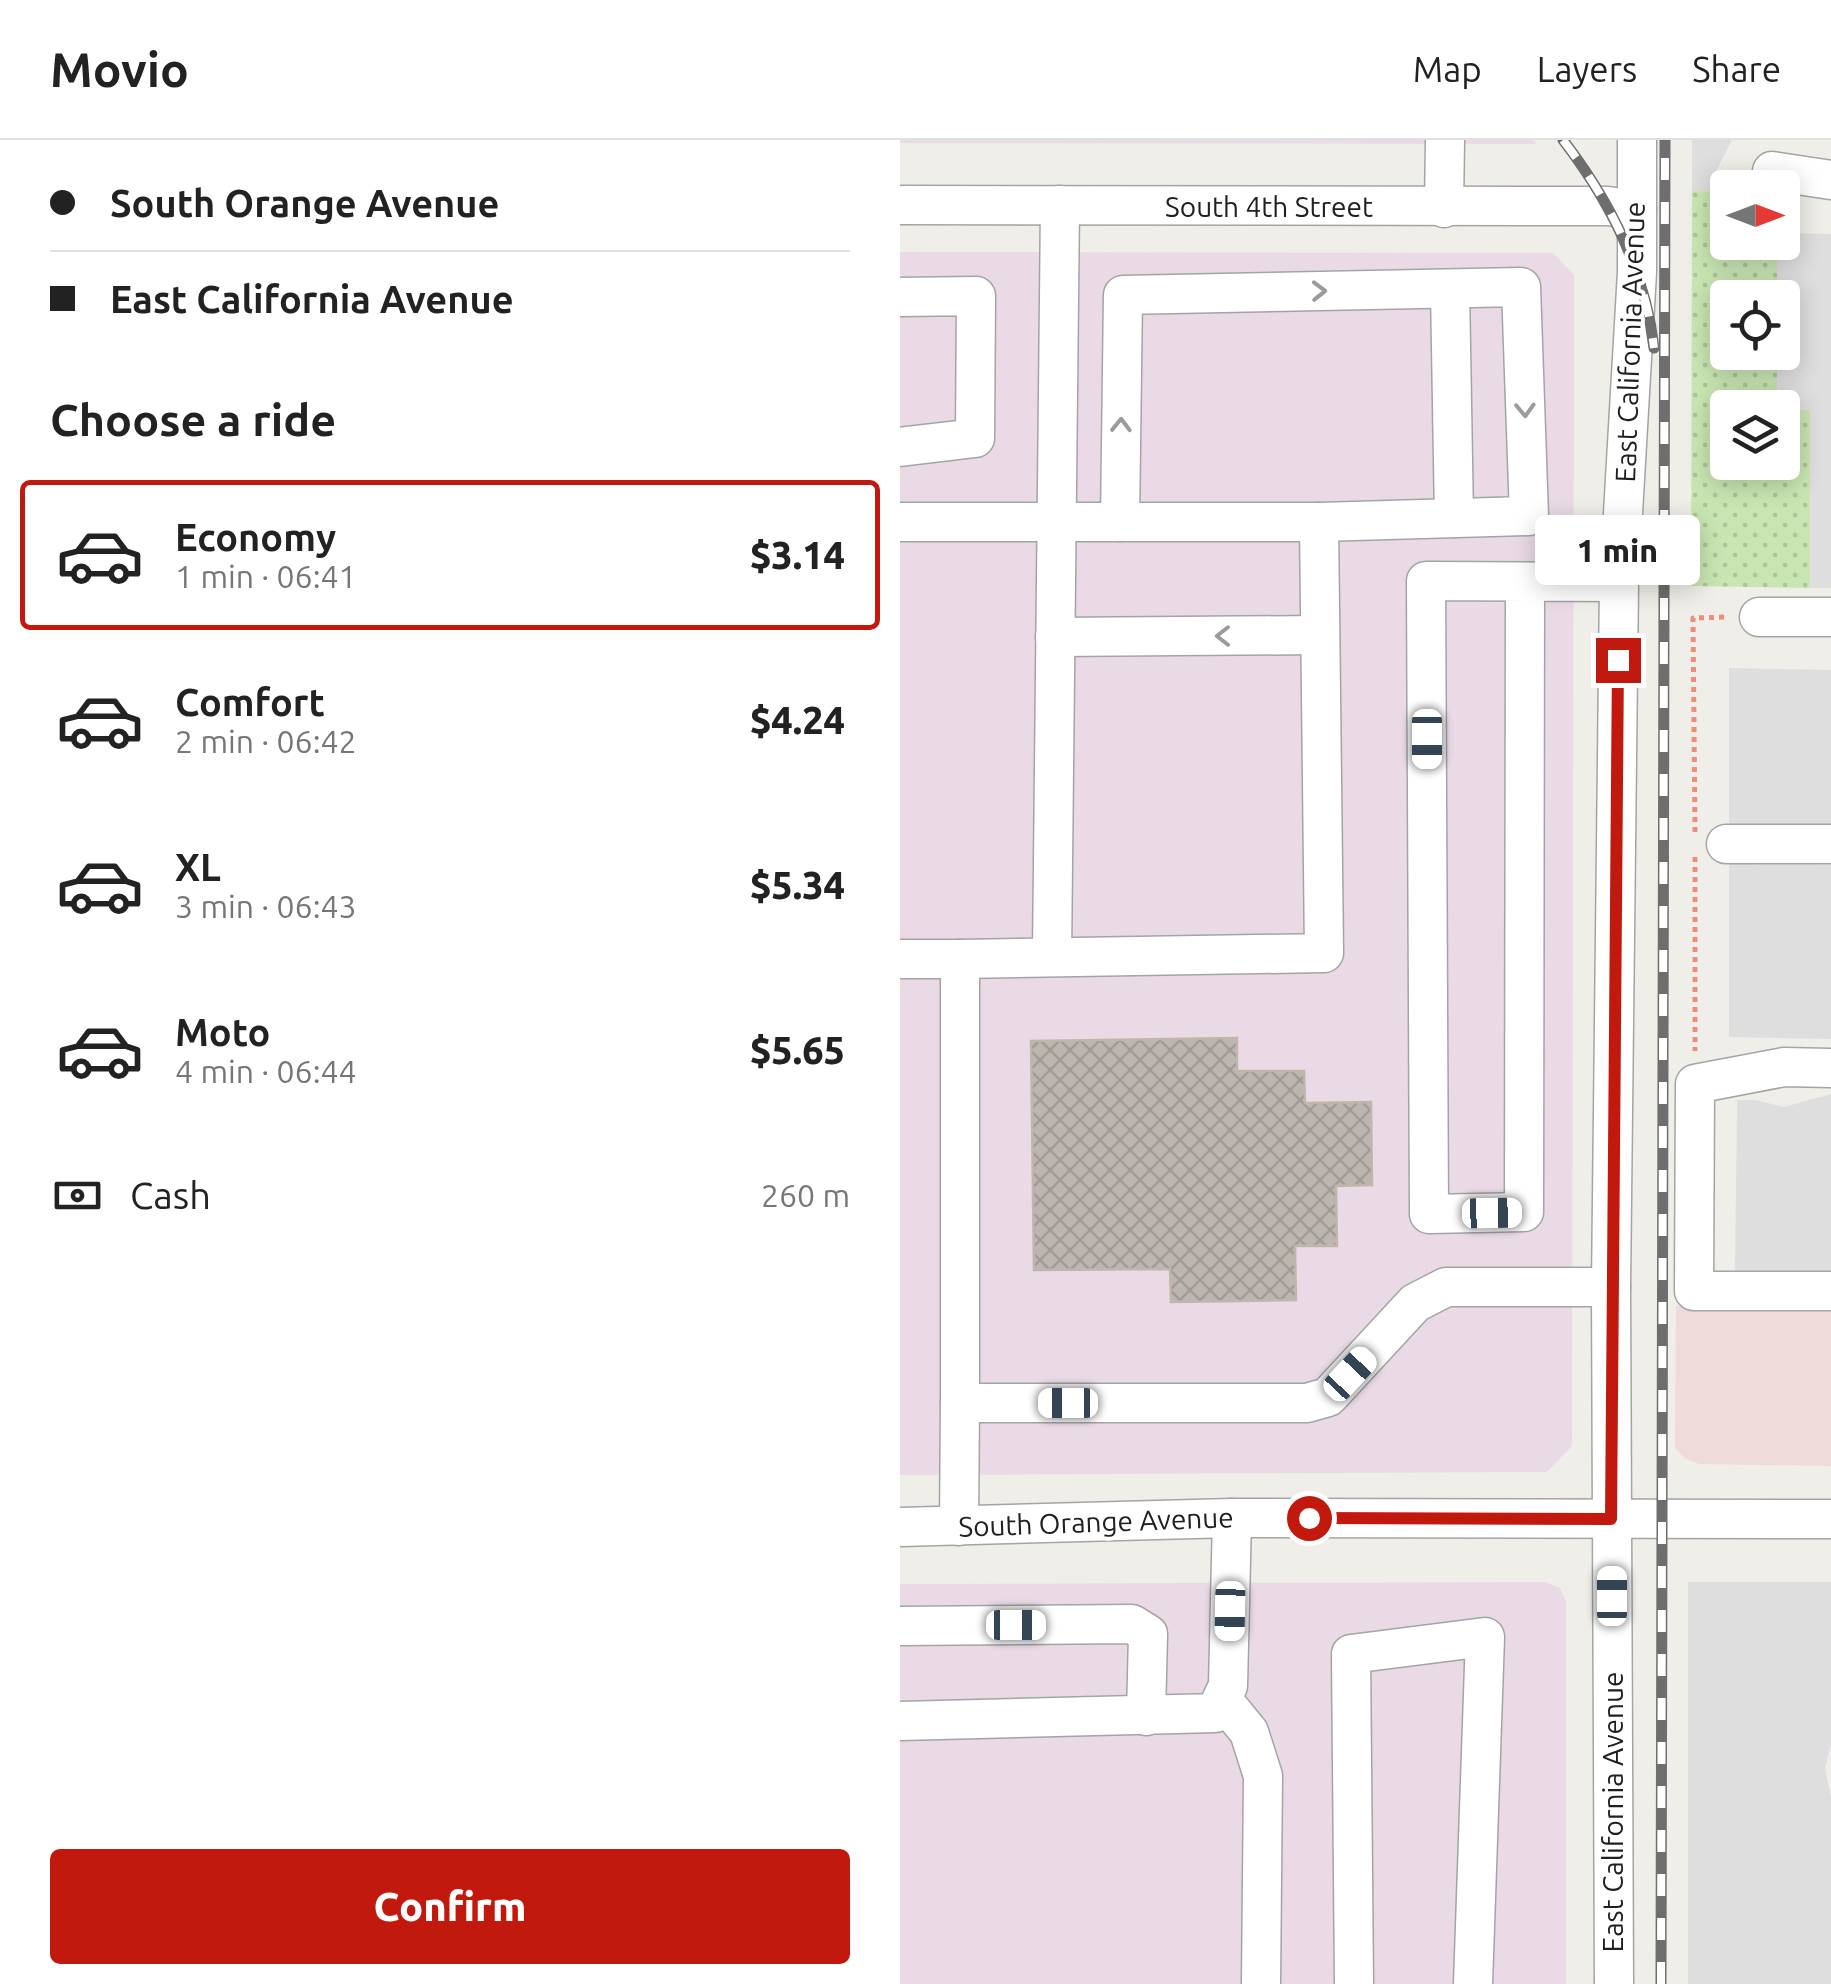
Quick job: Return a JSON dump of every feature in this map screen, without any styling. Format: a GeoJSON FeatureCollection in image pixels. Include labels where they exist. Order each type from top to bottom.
{"type":"FeatureCollection","features":[{"type":"Feature","properties":{"kind":"street"},"geometry":{"type":"LineString","coordinates":[[1444,208],[1445,140]]}},
{"type":"Feature","properties":{"kind":"street","name":"East California Avenue"},"geometry":{"type":"LineString","coordinates":[[1614,1984],[1611,1287],[1618,582],[1637,272],[1636,140]]}},
{"type":"Feature","properties":{"kind":"street"},"geometry":{"type":"LineString","coordinates":[[1800,175],[1831,180]]}},
{"type":"Feature","properties":{"kind":"street","name":"South 4th Street"},"geometry":{"type":"LineString","coordinates":[[900,205],[1608,206],[1637,210]]}},
{"type":"Feature","properties":{"kind":"street"},"geometry":{"type":"LineString","coordinates":[[1052,958],[1060,206]]}},
{"type":"Feature","properties":{"kind":"street"},"geometry":{"type":"LineString","coordinates":[[900,522],[1056,522],[1120,522],[1319,522],[1528,516],[1521,287],[1124,295],[1120,522]]}},
{"type":"Feature","properties":{"kind":"street"},"geometry":{"type":"LineString","coordinates":[[1450,289],[1454,518]]}},
{"type":"Feature","properties":{"kind":"street"},"geometry":{"type":"LineString","coordinates":[[900,297],[976,296],[975,438],[900,447]]}},
{"type":"Feature","properties":{"kind":"street"},"geometry":{"type":"LineString","coordinates":[[900,959],[1324,952],[1319,522]]}},
{"type":"Feature","properties":{"kind":"street"},"geometry":{"type":"LineString","coordinates":[[1525,582],[1524,1212],[1429,1214],[1426,581],[1618,582]]}},
{"type":"Feature","properties":{"kind":"street"},"geometry":{"type":"LineString","coordinates":[[1759,617],[1831,617]]}},
{"type":"Feature","properties":{"kind":"street"},"geometry":{"type":"LineString","coordinates":[[1055,637],[1320,635]]}},
{"type":"Feature","properties":{"kind":"street"},"geometry":{"type":"LineString","coordinates":[[1726,844],[1831,844]]}},
{"type":"Feature","properties":{"kind":"street"},"geometry":{"type":"LineString","coordinates":[[960,959],[960,1526]]}},
{"type":"Feature","properties":{"kind":"street"},"geometry":{"type":"LineString","coordinates":[[1831,1068],[1784,1068],[1695,1084],[1694,1291],[1831,1291]]}},
{"type":"Feature","properties":{"kind":"street"},"geometry":{"type":"LineString","coordinates":[[960,1403],[1308,1403],[1328,1397],[1415,1303],[1446,1287],[1611,1287]]}},
{"type":"Feature","properties":{"kind":"street"},"geometry":{"type":"LineString","coordinates":[[900,1721],[1215,1714],[1228,1686],[1232,1518]]}},
{"type":"Feature","properties":{"kind":"street","name":"South Orange Avenue"},"geometry":{"type":"LineString","coordinates":[[900,1527],[1232,1518],[1831,1519]]}},
{"type":"Feature","properties":{"kind":"street"},"geometry":{"type":"LineString","coordinates":[[900,1626],[1132,1624],[1148,1634],[1146,1716]]}},
{"type":"Feature","properties":{"kind":"street"},"geometry":{"type":"LineString","coordinates":[[1354,1984],[1351,1654],[1485,1637],[1473,1984]]}},
{"type":"Feature","properties":{"kind":"street"},"geometry":{"type":"LineString","coordinates":[[1222,1699],[1249,1732],[1263,1776],[1261,1984]]}},
{"type":"Feature","properties":{"kind":"path"},"geometry":{"type":"LineString","coordinates":[[1695,1084],[1693,618],[1759,617]]}},
{"type":"Feature","properties":{"kind":"shaded area"},"geometry":{"type":"Polygon","coordinates":[[[1533,140],[1537,144],[900,143],[1533,140]]]}},
{"type":"Feature","properties":{"kind":"shaded area"},"geometry":{"type":"Polygon","coordinates":[[[1692,140],[1732,140],[1717,170],[1710,170],[1710,192],[1692,191],[1692,140]]]}},
{"type":"Feature","properties":{"kind":"shaded area"},"geometry":{"type":"Polygon","coordinates":[[[1800,233],[1831,234],[1831,588],[1810,588],[1810,411],[1800,410],[1800,390],[1777,390],[1777,370],[1800,370],[1800,280],[1777,280],[1777,260],[1800,260],[1800,233]]]}},
{"type":"Feature","properties":{"kind":"shaded area"},"geometry":{"type":"Polygon","coordinates":[[[900,252],[1553,253],[1574,275],[1572,1446],[1547,1472],[900,1475],[900,252]]]}},
{"type":"Feature","properties":{"kind":"shaded area"},"geometry":{"type":"Polygon","coordinates":[[[1729,668],[1831,670],[1831,843],[1729,842],[1729,668]]]}},
{"type":"Feature","properties":{"kind":"shaded area"},"geometry":{"type":"Polygon","coordinates":[[[1729,864],[1831,865],[1831,1039],[1729,1037],[1729,864]]]}},
{"type":"Feature","properties":{"kind":"shaded area"},"geometry":{"type":"Polygon","coordinates":[[[1831,1094],[1831,1274],[1735,1273],[1737,1100],[1784,1107],[1831,1094]]]}},
{"type":"Feature","properties":{"kind":"shaded area"},"geometry":{"type":"Polygon","coordinates":[[[1676,1306],[1831,1307],[1831,1466],[1699,1464],[1675,1448],[1676,1306]]]}},
{"type":"Feature","properties":{"kind":"shaded area"},"geometry":{"type":"Polygon","coordinates":[[[1545,1582],[1560,1588],[1566,1602],[1566,1984],[900,1984],[900,1584],[1545,1582]]]}},
{"type":"Feature","properties":{"kind":"shaded area"},"geometry":{"type":"Polygon","coordinates":[[[1688,1582],[1831,1582],[1831,1744],[1825,1769],[1831,1797],[1831,1984],[1688,1984],[1688,1582]]]}},
{"type":"Feature","properties":{"kind":"green space"},"geometry":{"type":"Polygon","coordinates":[[[1692,191],[1710,192],[1710,260],[1777,260],[1777,280],[1710,280],[1710,370],[1777,370],[1777,390],[1710,390],[1710,480],[1800,480],[1800,410],[1810,410],[1810,588],[1691,586],[1692,191]]]}},
{"type":"Feature","properties":{"kind":"building"},"geometry":{"type":"Polygon","coordinates":[[[1237,1038],[1237,1071],[1304,1071],[1305,1103],[1371,1102],[1372,1185],[1336,1186],[1337,1246],[1295,1246],[1296,1300],[1171,1302],[1170,1269],[1034,1270],[1031,1041],[1237,1038]]]}},
{"type":"Feature","properties":{"kind":"railway"},"geometry":{"type":"LineString","coordinates":[[1563,140],[1596,187],[1623,238],[1643,291],[1654,348]]}},
{"type":"Feature","properties":{"kind":"railway"},"geometry":{"type":"LineString","coordinates":[[1661,1984],[1665,140]]}},
{"type":"Feature","properties":{"kind":"route"},"geometry":{"type":"LineString","coordinates":[[1309,1518],[1611,1519],[1618,660]]}}]}
